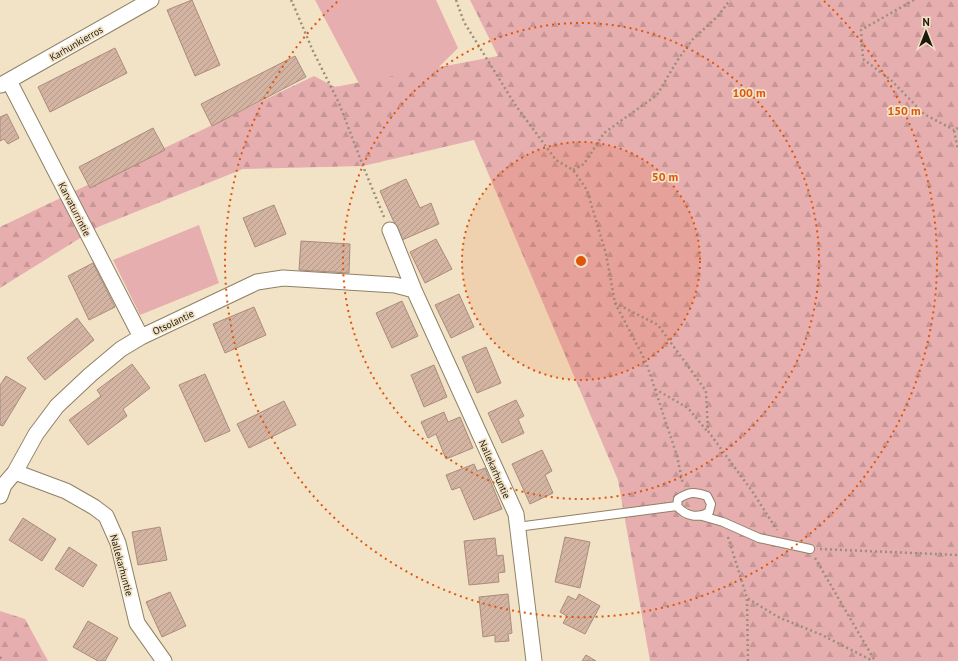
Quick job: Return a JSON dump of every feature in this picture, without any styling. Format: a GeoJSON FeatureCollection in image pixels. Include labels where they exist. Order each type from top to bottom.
{"type":"FeatureCollection","features":[{"type":"Feature","properties":{"kind":"street","name":"Karhunkierros"},"geometry":{"type":"LineString","coordinates":[[4,83],[151,0]]}},
{"type":"Feature","properties":{"kind":"street","name":"Karvaturrintie"},"geometry":{"type":"LineString","coordinates":[[4,83],[141,337]]}},
{"type":"Feature","properties":{"kind":"street","name":"Nallekarhuntie"},"geometry":{"type":"LineString","coordinates":[[390,230],[414,290],[516,514],[534,661]]}},
{"type":"Feature","properties":{"kind":"street","name":"Otsolantie"},"geometry":{"type":"LineString","coordinates":[[0,496],[4,485],[15,472],[36,434],[58,406],[90,375],[121,349],[141,337],[257,282],[283,278],[395,285],[414,290]]}},
{"type":"Feature","properties":{"kind":"street","name":"Nallekarhuntie"},"geometry":{"type":"LineString","coordinates":[[15,472],[66,491],[94,507],[106,516],[118,543],[137,623],[164,661]]}},
{"type":"Feature","properties":{"kind":"lane"},"geometry":{"type":"LineString","coordinates":[[677,506],[678,499],[685,494],[695,492],[707,496],[711,504],[709,512],[702,516]]}},
{"type":"Feature","properties":{"kind":"lane"},"geometry":{"type":"LineString","coordinates":[[518,528],[677,506]]}},
{"type":"Feature","properties":{"kind":"lane"},"geometry":{"type":"LineString","coordinates":[[677,506],[682,511],[692,516],[702,516],[723,522],[759,538],[810,549]]}},
{"type":"Feature","properties":{"kind":"path"},"geometry":{"type":"LineString","coordinates":[[456,0],[464,22],[516,106],[556,160],[572,170],[587,190],[606,254],[615,303],[646,362],[677,456],[685,494]]}},
{"type":"Feature","properties":{"kind":"path"},"geometry":{"type":"LineString","coordinates":[[572,170],[584,164],[604,133],[656,96],[677,61],[692,40],[718,16],[730,0]]}},
{"type":"Feature","properties":{"kind":"path"},"geometry":{"type":"LineString","coordinates":[[914,0],[861,30],[863,59],[891,80],[924,114],[954,130]]}},
{"type":"Feature","properties":{"kind":"path"},"geometry":{"type":"LineString","coordinates":[[292,2],[313,51],[339,103],[363,166],[390,230]]}},
{"type":"Feature","properties":{"kind":"path"},"geometry":{"type":"LineString","coordinates":[[954,130],[958,128]]}},
{"type":"Feature","properties":{"kind":"path"},"geometry":{"type":"LineString","coordinates":[[954,130],[958,150]]}},
{"type":"Feature","properties":{"kind":"path"},"geometry":{"type":"LineString","coordinates":[[615,303],[658,325],[706,391],[708,431]]}},
{"type":"Feature","properties":{"kind":"path"},"geometry":{"type":"LineString","coordinates":[[655,388],[688,408],[708,431],[752,491],[786,544]]}},
{"type":"Feature","properties":{"kind":"path"},"geometry":{"type":"LineString","coordinates":[[723,522],[747,598],[748,661]]}},
{"type":"Feature","properties":{"kind":"path"},"geometry":{"type":"LineString","coordinates":[[810,549],[874,661]]}},
{"type":"Feature","properties":{"kind":"path"},"geometry":{"type":"LineString","coordinates":[[810,549],[958,554]]}},
{"type":"Feature","properties":{"kind":"path"},"geometry":{"type":"LineString","coordinates":[[747,598],[778,617],[874,661]]}},
{"type":"Feature","properties":{"kind":"path"},"geometry":{"type":"LineString","coordinates":[[0,657],[3,661]]}},
{"type":"Feature","properties":{"kind":"green space"},"geometry":{"type":"Polygon","coordinates":[[[315,0],[436,0],[458,48],[436,70],[365,95],[315,0]]]}},
{"type":"Feature","properties":{"kind":"green space"},"geometry":{"type":"Polygon","coordinates":[[[470,0],[958,0],[958,661],[650,661],[618,480],[474,140],[363,166],[243,169],[98,227],[0,288],[0,227],[314,76],[335,87],[498,56],[470,0]]]}},
{"type":"Feature","properties":{"kind":"green space"},"geometry":{"type":"Polygon","coordinates":[[[199,225],[219,283],[140,315],[113,260],[199,225]]]}},
{"type":"Feature","properties":{"kind":"green space"},"geometry":{"type":"Polygon","coordinates":[[[0,611],[25,619],[48,661],[0,661],[0,611]]]}},
{"type":"Feature","properties":{"kind":"building"},"geometry":{"type":"Polygon","coordinates":[[[192,0],[220,65],[195,76],[167,10],[192,0]]]}},
{"type":"Feature","properties":{"kind":"building"},"geometry":{"type":"Polygon","coordinates":[[[115,48],[127,73],[50,112],[38,87],[115,48]]]}},
{"type":"Feature","properties":{"kind":"building"},"geometry":{"type":"Polygon","coordinates":[[[295,56],[306,77],[212,126],[201,104],[295,56]]]}},
{"type":"Feature","properties":{"kind":"building"},"geometry":{"type":"Polygon","coordinates":[[[7,114],[19,138],[8,144],[4,139],[0,141],[0,117],[7,114]]]}},
{"type":"Feature","properties":{"kind":"building"},"geometry":{"type":"Polygon","coordinates":[[[153,128],[165,150],[90,188],[79,167],[153,128]]]}},
{"type":"Feature","properties":{"kind":"building"},"geometry":{"type":"Polygon","coordinates":[[[406,179],[420,208],[431,203],[439,224],[402,240],[380,191],[406,179]]]}},
{"type":"Feature","properties":{"kind":"building"},"geometry":{"type":"Polygon","coordinates":[[[274,205],[286,234],[255,247],[243,218],[274,205]]]}},
{"type":"Feature","properties":{"kind":"building"},"geometry":{"type":"Polygon","coordinates":[[[436,239],[452,269],[425,283],[410,252],[436,239]]]}},
{"type":"Feature","properties":{"kind":"building"},"geometry":{"type":"Polygon","coordinates":[[[301,241],[350,244],[349,273],[299,270],[301,241]]]}},
{"type":"Feature","properties":{"kind":"building"},"geometry":{"type":"Polygon","coordinates":[[[93,263],[115,307],[89,320],[68,276],[93,263]]]}},
{"type":"Feature","properties":{"kind":"building"},"geometry":{"type":"Polygon","coordinates":[[[459,294],[474,327],[451,338],[435,305],[459,294]]]}},
{"type":"Feature","properties":{"kind":"building"},"geometry":{"type":"Polygon","coordinates":[[[402,301],[418,336],[392,348],[376,313],[402,301]]]}},
{"type":"Feature","properties":{"kind":"building"},"geometry":{"type":"Polygon","coordinates":[[[254,307],[266,335],[225,353],[213,324],[254,307]]]}},
{"type":"Feature","properties":{"kind":"building"},"geometry":{"type":"Polygon","coordinates":[[[77,318],[94,340],[45,380],[27,358],[77,318]]]}},
{"type":"Feature","properties":{"kind":"building"},"geometry":{"type":"Polygon","coordinates":[[[486,347],[501,383],[477,393],[462,357],[486,347]]]}},
{"type":"Feature","properties":{"kind":"building"},"geometry":{"type":"Polygon","coordinates":[[[132,364],[150,388],[123,409],[127,416],[88,445],[69,420],[101,396],[97,390],[132,364]]]}},
{"type":"Feature","properties":{"kind":"building"},"geometry":{"type":"Polygon","coordinates":[[[434,365],[447,397],[424,407],[411,375],[434,365]]]}},
{"type":"Feature","properties":{"kind":"building"},"geometry":{"type":"Polygon","coordinates":[[[205,374],[230,431],[205,442],[179,385],[205,374]]]}},
{"type":"Feature","properties":{"kind":"building"},"geometry":{"type":"Polygon","coordinates":[[[6,376],[26,388],[3,426],[0,425],[0,385],[6,376]]]}},
{"type":"Feature","properties":{"kind":"building"},"geometry":{"type":"Polygon","coordinates":[[[516,400],[524,416],[518,419],[524,433],[502,443],[488,413],[516,400]]]}},
{"type":"Feature","properties":{"kind":"building"},"geometry":{"type":"Polygon","coordinates":[[[284,401],[296,425],[249,448],[237,424],[284,401]]]}},
{"type":"Feature","properties":{"kind":"building"},"geometry":{"type":"Polygon","coordinates":[[[444,412],[448,422],[460,417],[473,448],[446,459],[436,434],[428,438],[421,422],[444,412]]]}},
{"type":"Feature","properties":{"kind":"building"},"geometry":{"type":"Polygon","coordinates":[[[542,450],[552,471],[545,475],[553,493],[530,504],[512,464],[542,450]]]}},
{"type":"Feature","properties":{"kind":"building"},"geometry":{"type":"Polygon","coordinates":[[[474,464],[477,471],[485,468],[502,509],[474,520],[460,487],[452,490],[446,475],[474,464]]]}},
{"type":"Feature","properties":{"kind":"building"},"geometry":{"type":"Polygon","coordinates":[[[23,518],[56,539],[42,561],[9,540],[23,518]]]}},
{"type":"Feature","properties":{"kind":"building"},"geometry":{"type":"Polygon","coordinates":[[[160,527],[167,560],[138,565],[132,532],[160,527]]]}},
{"type":"Feature","properties":{"kind":"building"},"geometry":{"type":"Polygon","coordinates":[[[565,537],[590,542],[580,588],[555,582],[565,537]]]}},
{"type":"Feature","properties":{"kind":"building"},"geometry":{"type":"Polygon","coordinates":[[[495,538],[497,556],[503,555],[505,572],[498,573],[499,582],[469,585],[464,541],[495,538]]]}},
{"type":"Feature","properties":{"kind":"building"},"geometry":{"type":"Polygon","coordinates":[[[69,547],[97,565],[83,587],[55,569],[69,547]]]}},
{"type":"Feature","properties":{"kind":"building"},"geometry":{"type":"Polygon","coordinates":[[[170,592],[186,626],[162,637],[146,602],[170,592]]]}},
{"type":"Feature","properties":{"kind":"building"},"geometry":{"type":"Polygon","coordinates":[[[508,594],[512,633],[508,634],[509,641],[495,642],[495,635],[483,637],[479,597],[508,594]]]}},
{"type":"Feature","properties":{"kind":"building"},"geometry":{"type":"Polygon","coordinates":[[[579,594],[600,606],[585,634],[563,623],[567,616],[560,612],[568,596],[576,600],[579,594]]]}},
{"type":"Feature","properties":{"kind":"building"},"geometry":{"type":"Polygon","coordinates":[[[88,621],[118,638],[105,661],[98,661],[73,647],[88,621]]]}},
{"type":"Feature","properties":{"kind":"building"},"geometry":{"type":"Polygon","coordinates":[[[586,655],[596,661],[582,661],[586,655]]]}}]}
